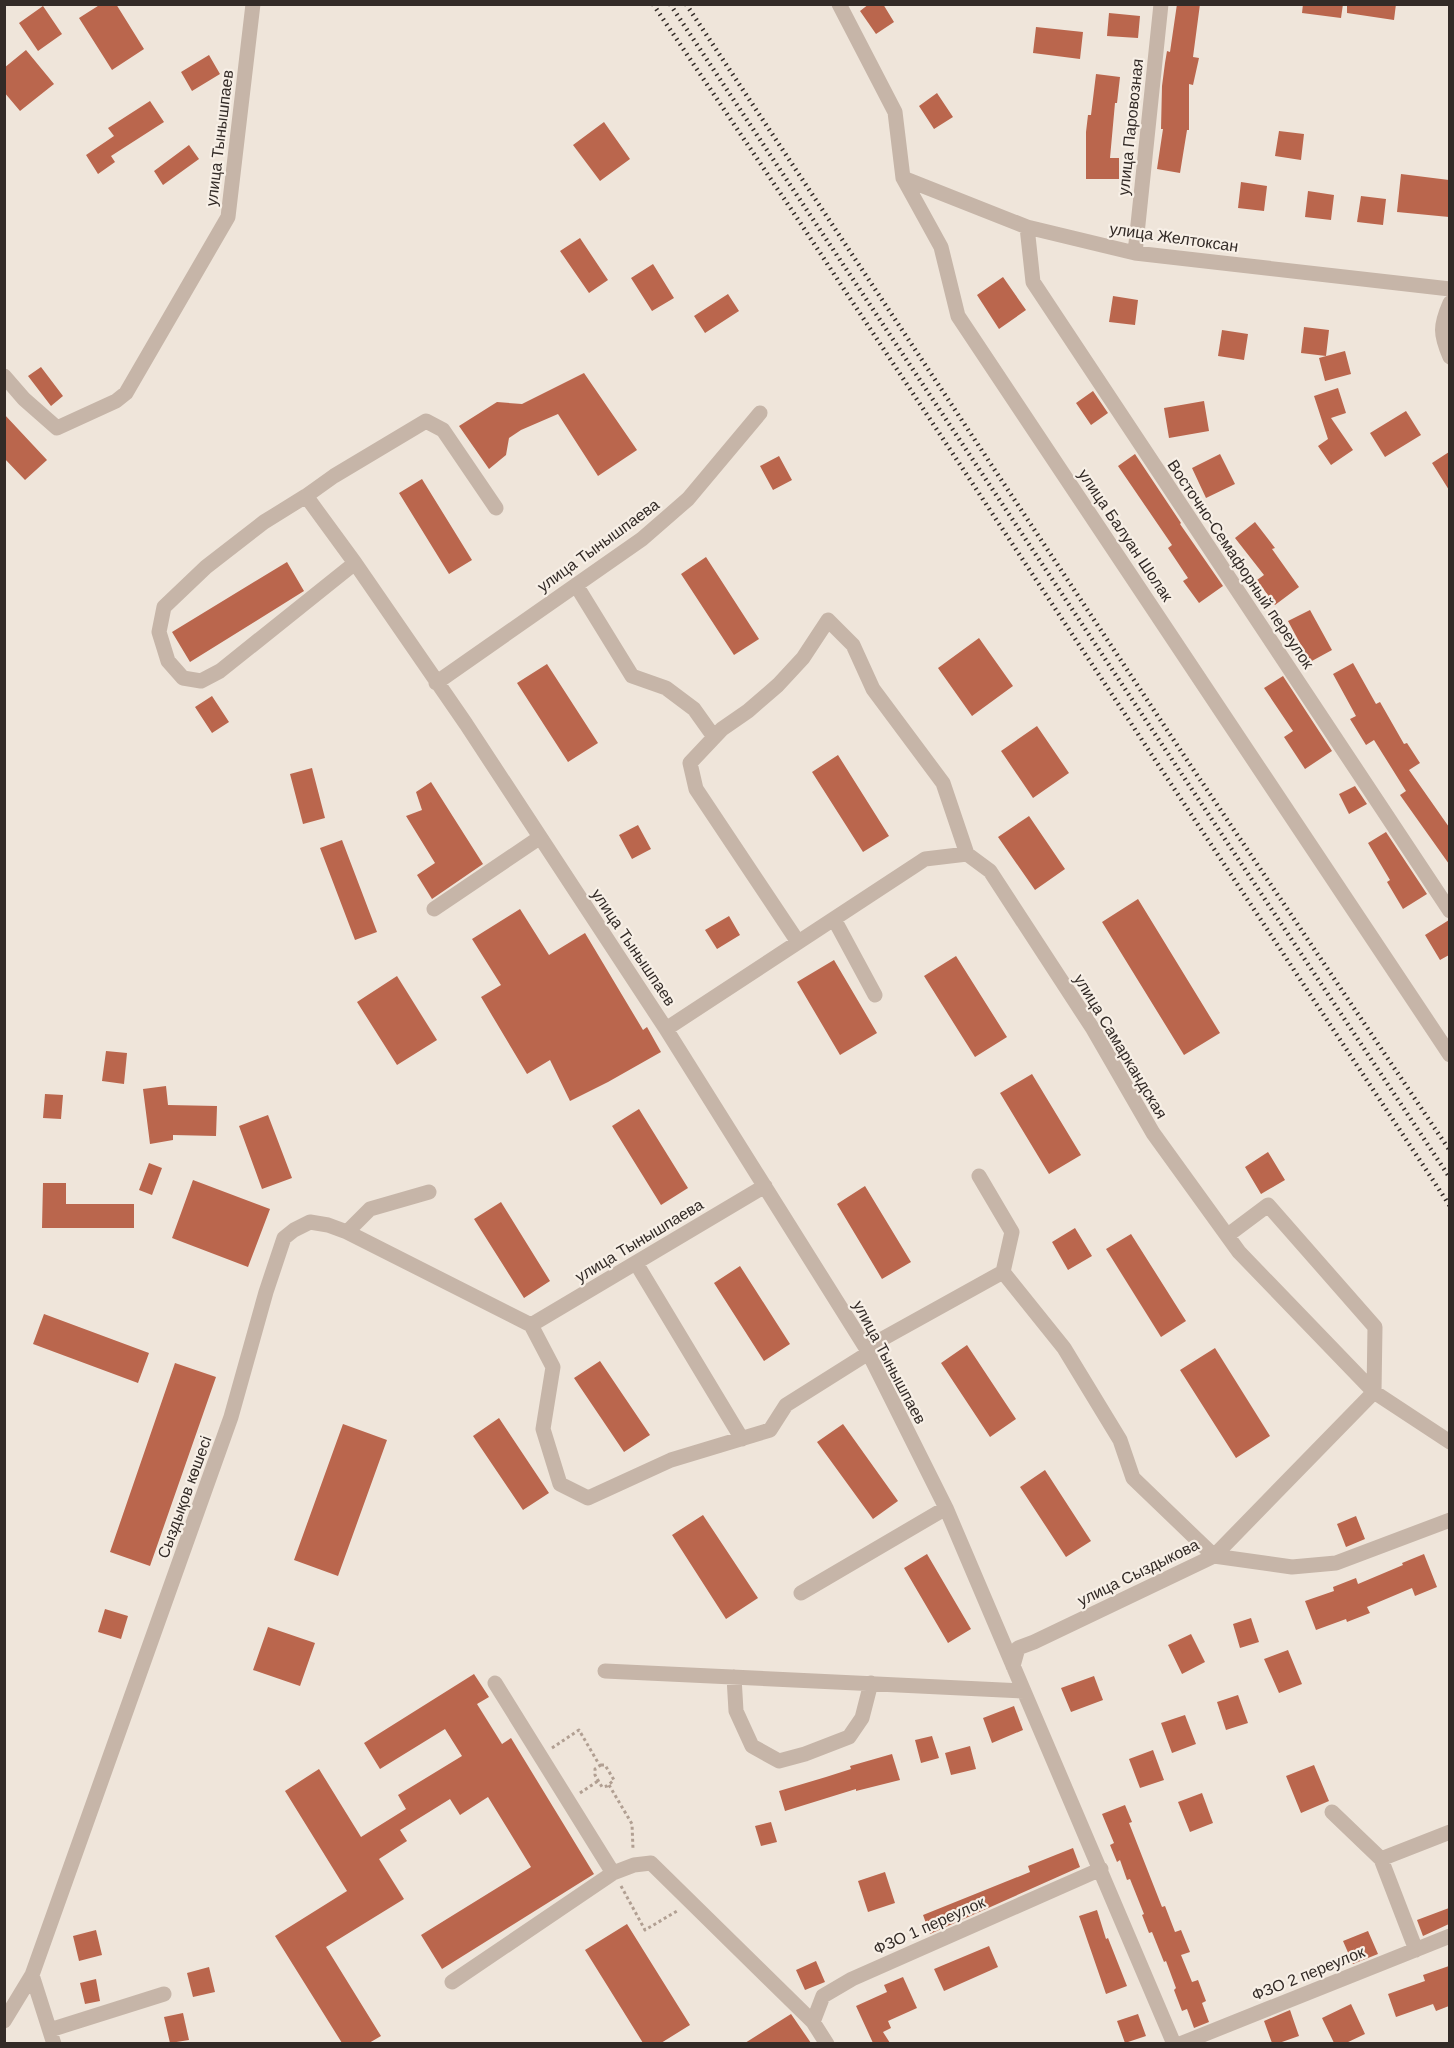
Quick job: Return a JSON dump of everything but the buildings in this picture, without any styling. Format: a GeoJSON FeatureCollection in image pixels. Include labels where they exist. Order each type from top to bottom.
{"type":"FeatureCollection","features":[{"type":"Feature","properties":{"kind":"street","name":"улица Тынышпаев"},"geometry":{"type":"LineString","coordinates":[[4,376],[24,399],[57,429],[116,401],[126,393],[228,217],[253,4]]}},
{"type":"Feature","properties":{"kind":"street","name":"улица Балуан Шолак"},"geometry":{"type":"LineString","coordinates":[[839,4],[895,112],[903,178],[941,248],[958,316],[1449,1055]]}},
{"type":"Feature","properties":{"kind":"street","name":"улица Паровозная"},"geometry":{"type":"LineString","coordinates":[[1135,254],[1161,4]]}},
{"type":"Feature","properties":{"kind":"street","name":"улица Желтоксан"},"geometry":{"type":"LineString","coordinates":[[903,178],[1027,227],[1135,254],[1449,289]]}},
{"type":"Feature","properties":{"kind":"street","name":"Восточно-Семафорный переулок"},"geometry":{"type":"LineString","coordinates":[[1027,227],[1033,282],[1449,911]]}},
{"type":"Feature","properties":{"kind":"street"},"geometry":{"type":"LineString","coordinates":[[1449,303],[1442,322],[1442,339],[1449,357]]}},
{"type":"Feature","properties":{"kind":"street","name":"улица Тынышпаева"},"geometry":{"type":"LineString","coordinates":[[436,683],[642,539],[688,499],[760,413]]}},
{"type":"Feature","properties":{"kind":"street"},"geometry":{"type":"LineString","coordinates":[[355,563],[220,671],[201,681],[183,678],[168,661],[159,633],[164,607],[206,567],[264,522],[334,476],[426,422],[443,430],[496,508]]}},
{"type":"Feature","properties":{"kind":"street","name":"улица Тынышпаев"},"geometry":{"type":"LineString","coordinates":[[306,496],[466,724],[666,1029],[867,1351],[946,1508],[1013,1666]]}},
{"type":"Feature","properties":{"kind":"street"},"geometry":{"type":"LineString","coordinates":[[576,585],[632,676],[666,688],[694,709],[714,737]]}},
{"type":"Feature","properties":{"kind":"street"},"geometry":{"type":"LineString","coordinates":[[666,1029],[925,859],[967,854],[943,783],[873,689],[854,645],[828,620],[803,658],[778,686],[723,729],[690,763],[696,789],[798,942]]}},
{"type":"Feature","properties":{"kind":"street"},"geometry":{"type":"LineString","coordinates":[[434,909],[539,838]]}},
{"type":"Feature","properties":{"kind":"street","name":"улица Самаркандская"},"geometry":{"type":"LineString","coordinates":[[967,854],[990,871],[1093,1029],[1152,1133],[1239,1252],[1374,1392],[1449,1442]]}},
{"type":"Feature","properties":{"kind":"street"},"geometry":{"type":"LineString","coordinates":[[834,919],[875,995]]}},
{"type":"Feature","properties":{"kind":"street"},"geometry":{"type":"LineString","coordinates":[[531,1325],[553,1367],[543,1429],[560,1484],[588,1498],[671,1460],[770,1430],[786,1405],[867,1351],[1003,1272],[1012,1232],[979,1176]]}},
{"type":"Feature","properties":{"kind":"street","name":"улица Тынышпаева"},"geometry":{"type":"LineString","coordinates":[[531,1325],[765,1186]]}},
{"type":"Feature","properties":{"kind":"street"},"geometry":{"type":"LineString","coordinates":[[347,1232],[370,1209],[429,1192]]}},
{"type":"Feature","properties":{"kind":"street"},"geometry":{"type":"LineString","coordinates":[[1228,1235],[1268,1205],[1375,1327],[1374,1392]]}},
{"type":"Feature","properties":{"kind":"street","name":"Сыздықов көшесі"},"geometry":{"type":"LineString","coordinates":[[4,2021],[32,1975],[231,1417],[266,1292],[284,1238],[309,1222],[328,1225],[347,1232],[531,1325]]}},
{"type":"Feature","properties":{"kind":"street"},"geometry":{"type":"LineString","coordinates":[[636,1263],[742,1439]]}},
{"type":"Feature","properties":{"kind":"street"},"geometry":{"type":"LineString","coordinates":[[1003,1272],[1064,1348],[1120,1440],[1133,1478],[1214,1556],[1292,1567],[1336,1563],[1449,1520]]}},
{"type":"Feature","properties":{"kind":"street","name":"улица Сыздыкова"},"geometry":{"type":"LineString","coordinates":[[1013,1666],[1018,1648],[1214,1556],[1374,1392]]}},
{"type":"Feature","properties":{"kind":"street"},"geometry":{"type":"LineString","coordinates":[[801,1593],[946,1508]]}},
{"type":"Feature","properties":{"kind":"street"},"geometry":{"type":"LineString","coordinates":[[1013,1666],[1174,2043]]}},
{"type":"Feature","properties":{"kind":"street"},"geometry":{"type":"LineString","coordinates":[[605,1671],[1024,1690]]}},
{"type":"Feature","properties":{"kind":"street"},"geometry":{"type":"LineString","coordinates":[[734,1677],[736,1711],[752,1746],[779,1761],[806,1754],[849,1737],[862,1718],[871,1683]]}},
{"type":"Feature","properties":{"kind":"street"},"geometry":{"type":"LineString","coordinates":[[495,1683],[614,1873]]}},
{"type":"Feature","properties":{"kind":"street"},"geometry":{"type":"LineString","coordinates":[[1332,1812],[1381,1859],[1416,1950]]}},
{"type":"Feature","properties":{"kind":"street"},"geometry":{"type":"LineString","coordinates":[[1381,1859],[1449,1832]]}},
{"type":"Feature","properties":{"kind":"street"},"geometry":{"type":"LineString","coordinates":[[452,1982],[614,1873],[634,1865],[651,1863],[813,2022],[827,2043]]}},
{"type":"Feature","properties":{"kind":"street","name":"ФЗО 1 переулок"},"geometry":{"type":"LineString","coordinates":[[813,2022],[823,1996],[852,1979],[1101,1869]]}},
{"type":"Feature","properties":{"kind":"street","name":"ФЗО 2 переулок"},"geometry":{"type":"LineString","coordinates":[[1180,2043],[1449,1936]]}},
{"type":"Feature","properties":{"kind":"street"},"geometry":{"type":"LineString","coordinates":[[32,1975],[52,2036],[164,1994]]}},
{"type":"Feature","properties":{"kind":"path"},"geometry":{"type":"LineString","coordinates":[[541,1756],[579,1730],[600,1766]]}},
{"type":"Feature","properties":{"kind":"path"},"geometry":{"type":"LineString","coordinates":[[605,1765],[614,1780],[602,1787],[595,1775],[595,1769],[600,1766],[605,1765]]}},
{"type":"Feature","properties":{"kind":"path"},"geometry":{"type":"LineString","coordinates":[[568,1800],[598,1781]]}},
{"type":"Feature","properties":{"kind":"path"},"geometry":{"type":"LineString","coordinates":[[609,1785],[632,1824],[634,1865]]}},
{"type":"Feature","properties":{"kind":"path"},"geometry":{"type":"LineString","coordinates":[[614,1873],[645,1930],[692,1903]]}},
{"type":"Feature","properties":{"kind":"railway"},"geometry":{"type":"LineString","coordinates":[[653,4],[1450,1206]]}},
{"type":"Feature","properties":{"kind":"railway"},"geometry":{"type":"LineString","coordinates":[[670,4],[1450,1178]]}},
{"type":"Feature","properties":{"kind":"railway"},"geometry":{"type":"LineString","coordinates":[[686,4],[1187,760],[1450,1151]]}}]}
